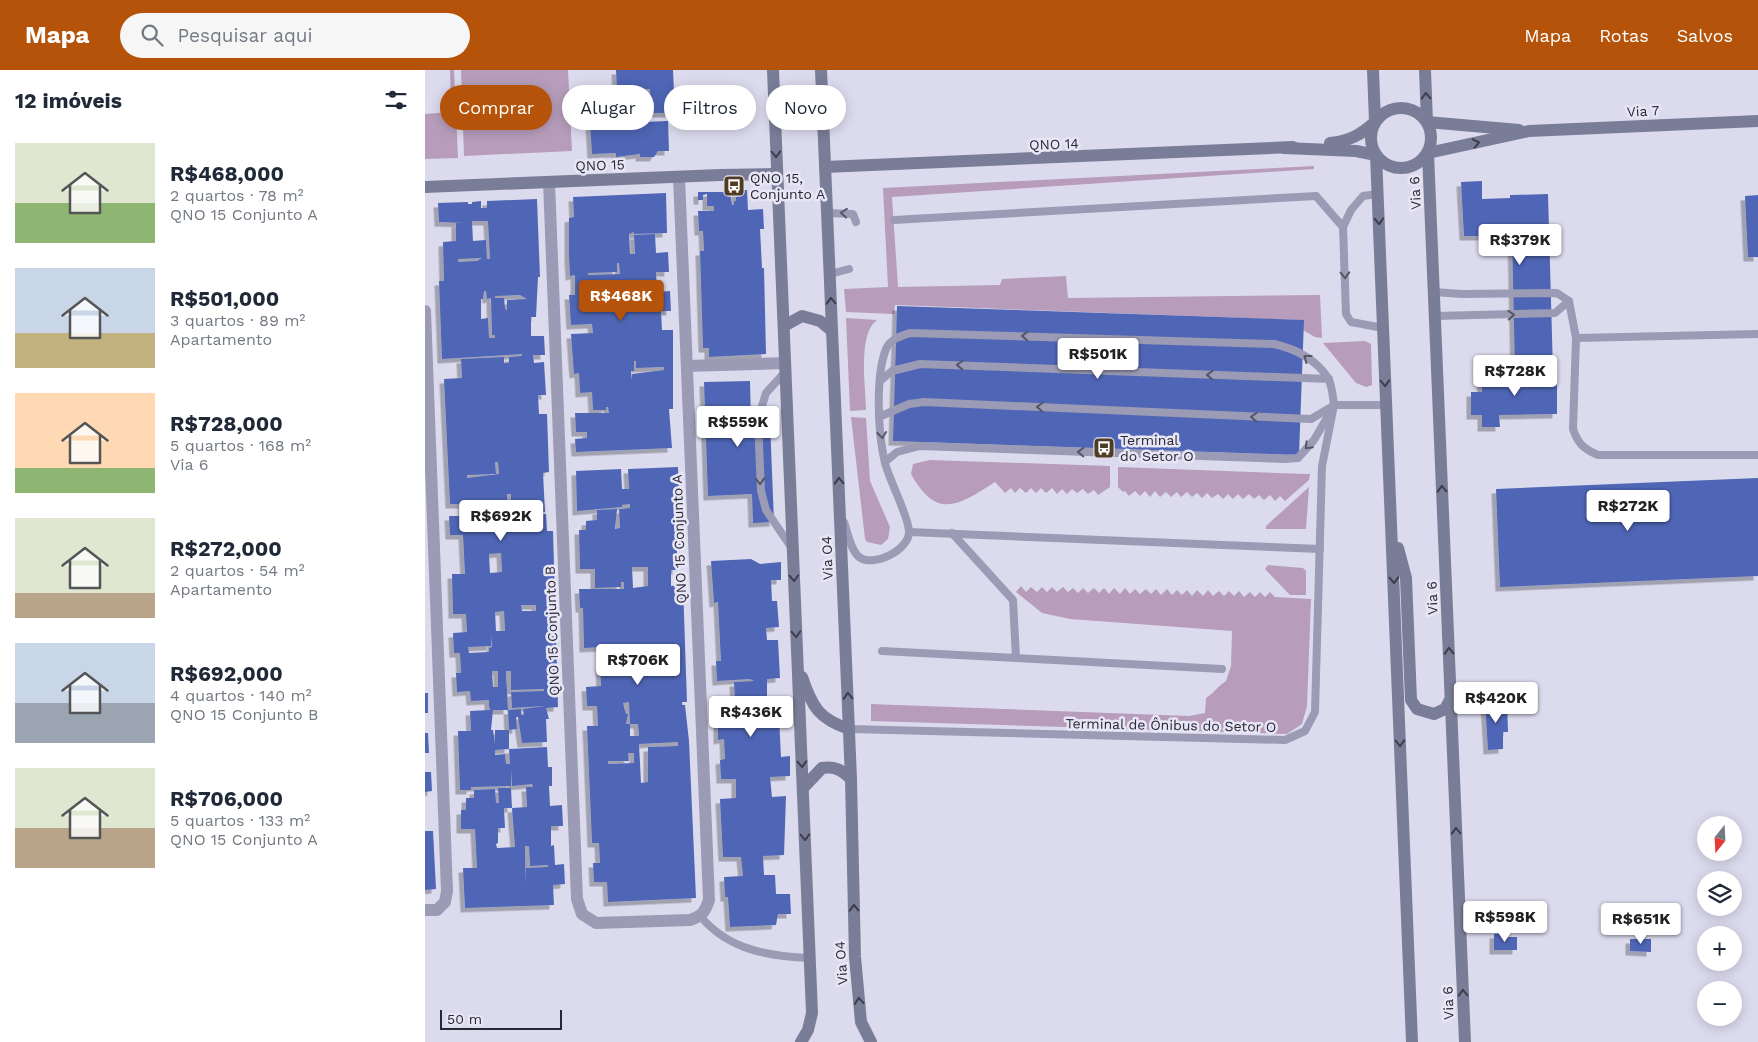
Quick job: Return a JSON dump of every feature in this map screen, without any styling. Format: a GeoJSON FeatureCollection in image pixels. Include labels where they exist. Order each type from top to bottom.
{"type":"FeatureCollection","features":[{"type":"Feature","properties":{"kind":"main road"},"geometry":{"type":"LineString","coordinates":[[773,70],[812,1013],[808,1030],[801,1042]]}},
{"type":"Feature","properties":{"kind":"main road","name":"Via O4"},"geometry":{"type":"LineString","coordinates":[[821,70],[851,779],[855,957],[861,1022],[871,1042]]}},
{"type":"Feature","properties":{"kind":"main road"},"geometry":{"type":"LineString","coordinates":[[1373,70],[1375,122],[1371,132],[1371,144],[1375,154],[1378,194],[1412,1042]]}},
{"type":"Feature","properties":{"kind":"main road"},"geometry":{"type":"LineString","coordinates":[[1375,154],[1392,167],[1403,168],[1417,163],[1428,152],[1431,132],[1427,122],[1425,70]]}},
{"type":"Feature","properties":{"kind":"main road"},"geometry":{"type":"LineString","coordinates":[[1375,122],[1390,110],[1402,108],[1416,111],[1427,122]]}},
{"type":"Feature","properties":{"kind":"main road","name":"Via 7"},"geometry":{"type":"LineString","coordinates":[[1428,152],[1529,132],[1758,120]]}},
{"type":"Feature","properties":{"kind":"main road","name":"QNO 14"},"geometry":{"type":"LineString","coordinates":[[825,167],[1284,148],[1345,142],[1363,133],[1375,122]]}},
{"type":"Feature","properties":{"kind":"main road","name":"Via 7"},"geometry":{"type":"LineString","coordinates":[[1427,122],[1529,132]]}},
{"type":"Feature","properties":{"kind":"main road","name":"QNO 14"},"geometry":{"type":"LineString","coordinates":[[1284,148],[1356,150],[1375,154]]}},
{"type":"Feature","properties":{"kind":"main road","name":"Via 6"},"geometry":{"type":"LineString","coordinates":[[1428,152],[1465,1042]]}},
{"type":"Feature","properties":{"kind":"main road","name":"QNO 15"},"geometry":{"type":"LineString","coordinates":[[425,187],[776,174]]}},
{"type":"Feature","properties":{"kind":"main road"},"geometry":{"type":"LineString","coordinates":[[784,326],[802,316],[820,321],[832,331]]}},
{"type":"Feature","properties":{"kind":"main road"},"geometry":{"type":"LineString","coordinates":[[1391,523],[1406,578],[1411,700],[1417,709],[1434,714],[1445,709],[1451,698]]}},
{"type":"Feature","properties":{"kind":"main road"},"geometry":{"type":"LineString","coordinates":[[798,663],[809,697],[818,713],[832,723],[849,729]]}},
{"type":"Feature","properties":{"kind":"main road"},"geometry":{"type":"LineString","coordinates":[[803,788],[822,768],[833,767],[844,771],[851,779]]}},
{"type":"Feature","properties":{"kind":"street","name":"QNO 15 Conjunto A"},"geometry":{"type":"LineString","coordinates":[[679,177],[709,900],[701,917]]}},
{"type":"Feature","properties":{"kind":"street","name":"QNO 15 Conjunto B"},"geometry":{"type":"LineString","coordinates":[[549,182],[577,899],[582,914],[596,923],[690,920],[701,917]]}},
{"type":"Feature","properties":{"kind":"street"},"geometry":{"type":"LineString","coordinates":[[425,311],[447,891],[445,902],[437,910],[425,910]]}},
{"type":"Feature","properties":{"kind":"street"},"geometry":{"type":"LineString","coordinates":[[687,366],[785,367]]}},
{"type":"Feature","properties":{"kind":"lane"},"geometry":{"type":"LineString","coordinates":[[1378,194],[1363,196],[1351,210],[1343,227],[1347,314],[1351,322],[1383,328]]}},
{"type":"Feature","properties":{"kind":"lane"},"geometry":{"type":"LineString","coordinates":[[894,220],[1316,196],[1343,227]]}},
{"type":"Feature","properties":{"kind":"lane"},"geometry":{"type":"LineString","coordinates":[[827,213],[853,214],[856,222]]}},
{"type":"Feature","properties":{"kind":"lane"},"geometry":{"type":"LineString","coordinates":[[830,274],[849,270]]}},
{"type":"Feature","properties":{"kind":"lane"},"geometry":{"type":"LineString","coordinates":[[1434,292],[1462,294],[1557,293],[1569,301],[1576,338],[1573,429],[1577,442],[1585,449],[1599,455],[1758,455]]}},
{"type":"Feature","properties":{"kind":"lane"},"geometry":{"type":"LineString","coordinates":[[1435,316],[1555,313],[1569,301]]}},
{"type":"Feature","properties":{"kind":"lane"},"geometry":{"type":"LineString","coordinates":[[840,510],[854,550],[860,558],[867,560],[891,556],[905,544],[909,532],[885,462],[879,417],[880,380],[886,348],[894,339],[910,333],[1274,344],[1292,348],[1309,357],[1329,379]]}},
{"type":"Feature","properties":{"kind":"lane"},"geometry":{"type":"LineString","coordinates":[[1576,338],[1758,334]]}},
{"type":"Feature","properties":{"kind":"lane"},"geometry":{"type":"LineString","coordinates":[[880,380],[892,371],[920,364],[1329,379]]}},
{"type":"Feature","properties":{"kind":"lane"},"geometry":{"type":"LineString","coordinates":[[785,367],[766,393],[759,419],[761,490],[766,510],[792,548]]}},
{"type":"Feature","properties":{"kind":"lane","name":"Terminal de Ônibus do Setor O"},"geometry":{"type":"LineString","coordinates":[[849,729],[1285,740],[1305,731],[1315,712],[1322,466],[1334,405],[1329,379]]}},
{"type":"Feature","properties":{"kind":"lane"},"geometry":{"type":"LineString","coordinates":[[879,417],[909,404],[924,402],[1311,419],[1334,405],[1386,405]]}},
{"type":"Feature","properties":{"kind":"lane"},"geometry":{"type":"LineString","coordinates":[[885,462],[897,452],[920,446],[1275,459],[1298,458],[1314,440],[1334,405]]}},
{"type":"Feature","properties":{"kind":"lane"},"geometry":{"type":"LineString","coordinates":[[909,532],[1321,549]]}},
{"type":"Feature","properties":{"kind":"lane"},"geometry":{"type":"LineString","coordinates":[[952,533],[1013,600],[1016,658]]}},
{"type":"Feature","properties":{"kind":"lane"},"geometry":{"type":"LineString","coordinates":[[882,651],[1222,669]]}},
{"type":"Feature","properties":{"kind":"lane"},"geometry":{"type":"LineString","coordinates":[[701,917],[713,931],[747,949],[777,956],[809,958]]}},
{"type":"Feature","properties":{"kind":"shaded area"},"geometry":{"type":"Polygon","coordinates":[[[450,70],[454,70],[455,85],[450,85],[450,70]]]}},
{"type":"Feature","properties":{"kind":"shaded area"},"geometry":{"type":"Polygon","coordinates":[[[461,70],[568,70],[569,85],[562,85],[562,130],[571,130],[572,151],[464,156],[463,130],[552,130],[552,85],[462,85],[461,70]]]}},
{"type":"Feature","properties":{"kind":"shaded area"},"geometry":{"type":"Polygon","coordinates":[[[440,113],[440,130],[457,130],[458,158],[425,159],[425,114],[440,113]]]}},
{"type":"Feature","properties":{"kind":"shaded area"},"geometry":{"type":"Polygon","coordinates":[[[1314,166],[1314,169],[892,197],[898,287],[1000,285],[1002,279],[1066,276],[1068,298],[1320,295],[1322,338],[1315,337],[1301,329],[1300,320],[895,305],[894,314],[846,312],[844,289],[888,287],[883,188],[1314,166]]]}},
{"type":"Feature","properties":{"kind":"shaded area"},"geometry":{"type":"Polygon","coordinates":[[[846,318],[877,320],[871,327],[865,349],[866,410],[850,411],[846,318]]]}},
{"type":"Feature","properties":{"kind":"shaded area"},"geometry":{"type":"Polygon","coordinates":[[[1365,341],[1371,344],[1372,385],[1366,387],[1356,383],[1323,343],[1365,341]]]}},
{"type":"Feature","properties":{"kind":"shaded area"},"geometry":{"type":"Polygon","coordinates":[[[851,417],[866,418],[870,481],[890,527],[888,539],[881,545],[867,542],[865,539],[851,417]]]}},
{"type":"Feature","properties":{"kind":"shaded area"},"geometry":{"type":"Polygon","coordinates":[[[930,460],[1110,466],[1110,487],[1098,495],[1094,490],[1088,494],[1083,489],[1077,493],[1072,489],[1067,494],[1062,489],[1057,494],[1052,488],[1046,493],[1041,488],[1036,493],[1031,488],[1026,493],[1020,488],[1015,493],[1011,488],[1005,493],[995,482],[959,502],[940,503],[930,498],[921,489],[911,474],[913,464],[930,460]]]}},
{"type":"Feature","properties":{"kind":"shaded area"},"geometry":{"type":"Polygon","coordinates":[[[1118,467],[1310,474],[1309,480],[1285,501],[1280,496],[1275,501],[1270,495],[1264,500],[1259,495],[1254,499],[1249,494],[1243,499],[1238,494],[1233,499],[1228,494],[1223,499],[1218,494],[1212,498],[1207,493],[1202,498],[1197,493],[1192,497],[1187,492],[1181,497],[1177,492],[1171,497],[1166,492],[1160,497],[1155,491],[1150,497],[1145,491],[1140,496],[1135,491],[1129,496],[1125,491],[1123,492],[1118,487],[1118,467]]]}},
{"type":"Feature","properties":{"kind":"shaded area"},"geometry":{"type":"Polygon","coordinates":[[[1309,487],[1306,529],[1266,529],[1266,526],[1309,487]]]}},
{"type":"Feature","properties":{"kind":"shaded area"},"geometry":{"type":"Polygon","coordinates":[[[1268,565],[1303,568],[1306,571],[1306,595],[1290,595],[1265,569],[1268,565]]]}},
{"type":"Feature","properties":{"kind":"shaded area"},"geometry":{"type":"Polygon","coordinates":[[[1021,586],[1026,592],[1031,587],[1037,592],[1042,587],[1047,592],[1052,587],[1057,592],[1063,587],[1068,592],[1073,588],[1078,593],[1083,588],[1088,593],[1094,588],[1099,593],[1104,588],[1109,594],[1114,588],[1120,594],[1125,588],[1130,594],[1135,589],[1140,594],[1146,589],[1151,594],[1156,589],[1161,595],[1167,589],[1172,595],[1177,590],[1182,595],[1187,590],[1192,596],[1197,590],[1203,596],[1208,590],[1213,596],[1219,591],[1224,596],[1229,591],[1234,596],[1239,591],[1244,597],[1250,592],[1255,597],[1260,592],[1265,597],[1270,592],[1275,597],[1311,599],[1307,706],[1302,724],[1287,734],[871,721],[871,704],[1189,716],[1205,713],[1206,698],[1226,681],[1231,666],[1232,631],[1070,619],[1042,613],[1016,592],[1021,586]]]}},
{"type":"Feature","properties":{"kind":"building"},"geometry":{"type":"Polygon","coordinates":[[[616,70],[673,70],[674,85],[664,85],[664,113],[654,113],[654,85],[617,85],[616,70]]]}},
{"type":"Feature","properties":{"kind":"building"},"geometry":{"type":"Polygon","coordinates":[[[664,121],[664,130],[668,130],[669,151],[658,151],[654,157],[640,157],[640,154],[616,157],[616,153],[592,154],[590,130],[654,130],[654,122],[664,121]]]}},
{"type":"Feature","properties":{"kind":"building"},"geometry":{"type":"Polygon","coordinates":[[[1482,181],[1482,199],[1510,198],[1510,195],[1548,194],[1553,371],[1515,372],[1512,236],[1464,236],[1461,182],[1482,181]]]}},
{"type":"Feature","properties":{"kind":"building"},"geometry":{"type":"Polygon","coordinates":[[[736,190],[747,190],[748,210],[763,209],[764,229],[760,229],[762,268],[764,268],[766,354],[709,357],[709,348],[703,348],[700,251],[704,251],[703,231],[699,231],[698,211],[714,211],[714,206],[707,206],[707,194],[703,195],[703,200],[698,200],[698,192],[730,192],[732,205],[734,205],[736,190]]]}},
{"type":"Feature","properties":{"kind":"building"},"geometry":{"type":"Polygon","coordinates":[[[666,193],[667,233],[634,234],[634,232],[629,234],[630,254],[635,254],[634,235],[655,234],[656,253],[668,252],[669,272],[656,272],[657,292],[670,291],[671,311],[661,311],[662,330],[673,330],[673,409],[669,409],[672,448],[576,452],[575,439],[587,438],[587,432],[576,432],[575,413],[609,413],[608,407],[606,407],[606,410],[593,410],[592,392],[580,393],[579,373],[574,374],[571,334],[593,333],[592,324],[571,325],[569,295],[575,295],[575,275],[570,276],[569,218],[574,217],[573,197],[666,193]],[[617,263],[617,272],[588,273],[588,275],[620,274],[619,263],[617,263]],[[620,290],[598,291],[599,294],[621,293],[620,290]],[[634,361],[634,371],[631,371],[632,381],[632,374],[664,370],[664,367],[636,368],[636,361],[634,361]]]}},
{"type":"Feature","properties":{"kind":"building"},"geometry":{"type":"Polygon","coordinates":[[[1758,195],[1758,257],[1748,257],[1745,196],[1758,195]]]}},
{"type":"Feature","properties":{"kind":"building"},"geometry":{"type":"Polygon","coordinates":[[[537,199],[540,277],[538,277],[536,317],[531,317],[531,336],[544,336],[545,355],[533,355],[534,363],[544,362],[546,395],[538,395],[539,414],[547,414],[549,472],[543,473],[545,512],[526,513],[526,515],[546,514],[547,531],[553,531],[558,707],[546,708],[549,719],[546,719],[547,742],[522,743],[518,717],[516,717],[517,729],[509,730],[509,749],[547,747],[548,767],[552,767],[552,786],[549,786],[550,806],[562,805],[563,826],[551,826],[551,846],[554,845],[555,865],[564,864],[565,884],[553,885],[554,905],[465,908],[463,868],[477,868],[475,829],[461,829],[461,810],[466,810],[466,798],[474,798],[474,790],[495,789],[496,803],[499,803],[498,788],[511,788],[512,808],[527,807],[526,787],[533,787],[532,784],[512,786],[511,769],[511,786],[471,787],[471,790],[460,790],[458,731],[471,731],[470,711],[490,710],[489,700],[471,701],[470,691],[457,692],[456,673],[461,673],[460,653],[454,653],[453,633],[467,632],[466,614],[453,614],[452,574],[465,574],[463,535],[450,535],[449,516],[464,516],[463,504],[450,504],[444,379],[462,378],[461,359],[504,357],[504,363],[509,363],[509,357],[522,356],[522,354],[442,359],[439,281],[444,281],[443,242],[456,241],[456,223],[465,223],[439,222],[438,203],[468,202],[468,204],[472,204],[472,202],[481,201],[481,208],[487,208],[487,201],[537,199]],[[472,221],[473,241],[486,240],[487,259],[490,259],[488,221],[472,221]],[[482,258],[458,259],[458,262],[477,261],[482,258]],[[484,291],[483,299],[481,299],[481,319],[488,318],[489,338],[495,338],[495,335],[492,335],[491,298],[487,299],[486,291],[484,291]],[[520,295],[495,296],[495,298],[504,298],[507,311],[507,300],[527,299],[520,295]],[[495,462],[496,474],[467,475],[467,478],[499,474],[498,462],[495,462]],[[507,494],[508,514],[511,514],[511,494],[507,494]],[[500,514],[464,516],[500,516],[500,514]],[[501,553],[489,554],[490,573],[502,572],[501,553]],[[521,605],[522,611],[536,611],[536,605],[521,605]],[[504,611],[495,612],[496,631],[505,631],[504,611]],[[491,635],[491,646],[468,647],[469,653],[489,652],[489,648],[492,647],[491,635]],[[492,671],[493,687],[498,687],[498,671],[492,671]],[[506,671],[508,710],[521,709],[521,715],[524,715],[523,709],[545,706],[512,708],[511,692],[544,691],[544,689],[511,690],[511,671],[506,671]],[[493,710],[491,730],[493,730],[495,744],[495,730],[509,730],[508,710],[493,710]],[[509,749],[495,750],[495,755],[505,754],[506,764],[510,764],[509,749]],[[504,808],[505,828],[498,828],[497,848],[515,847],[512,808],[504,808]],[[525,846],[526,886],[526,868],[548,867],[548,865],[530,866],[529,846],[525,846]]]}},
{"type":"Feature","properties":{"kind":"building"},"geometry":{"type":"Polygon","coordinates":[[[897,306],[1304,320],[1299,455],[893,441],[897,306]]]}},
{"type":"Feature","properties":{"kind":"building"},"geometry":{"type":"Polygon","coordinates":[[[1557,373],[1557,414],[1499,415],[1500,427],[1482,427],[1482,415],[1471,415],[1471,392],[1482,392],[1481,375],[1557,373]]]}},
{"type":"Feature","properties":{"kind":"building"},"geometry":{"type":"Polygon","coordinates":[[[750,381],[751,422],[770,422],[774,522],[753,523],[752,494],[708,496],[704,382],[750,381]]]}},
{"type":"Feature","properties":{"kind":"building"},"geometry":{"type":"Polygon","coordinates":[[[678,467],[681,546],[677,546],[677,570],[671,570],[671,586],[683,585],[687,702],[682,702],[682,705],[685,705],[689,741],[696,898],[608,902],[607,882],[594,882],[593,863],[600,863],[599,843],[592,843],[587,726],[598,726],[597,706],[587,706],[586,687],[601,686],[600,666],[603,666],[603,647],[584,648],[583,608],[580,608],[579,589],[624,589],[624,582],[621,582],[621,587],[595,588],[595,569],[580,569],[579,530],[586,530],[586,521],[597,520],[597,510],[617,509],[615,529],[620,528],[619,509],[630,508],[630,504],[622,505],[622,507],[577,511],[576,471],[621,469],[622,489],[629,489],[628,469],[678,467]],[[632,567],[633,588],[648,586],[648,567],[632,567]],[[629,702],[623,703],[626,714],[628,714],[626,724],[630,724],[629,702]],[[630,724],[630,736],[639,736],[638,724],[630,724]],[[678,742],[639,744],[641,783],[648,782],[648,747],[678,746],[678,742]],[[628,753],[629,761],[608,761],[608,764],[634,763],[634,753],[628,753]]]}},
{"type":"Feature","properties":{"kind":"building"},"geometry":{"type":"Polygon","coordinates":[[[1758,478],[1758,576],[1500,587],[1496,489],[1758,478]]]}},
{"type":"Feature","properties":{"kind":"building"},"geometry":{"type":"Polygon","coordinates":[[[751,559],[760,564],[781,562],[781,580],[771,580],[772,601],[777,601],[779,627],[766,628],[767,640],[778,640],[780,678],[767,679],[767,698],[778,698],[781,757],[790,756],[790,776],[770,777],[772,797],[786,796],[784,855],[763,856],[764,875],[775,875],[776,894],[790,894],[791,914],[778,914],[776,925],[730,927],[728,897],[725,897],[724,877],[743,876],[741,857],[723,857],[720,799],[736,798],[736,779],[721,779],[720,760],[725,759],[724,739],[718,740],[718,701],[735,700],[734,682],[754,681],[750,679],[717,681],[716,661],[721,661],[718,602],[714,603],[711,561],[751,559]]]}},
{"type":"Feature","properties":{"kind":"building"},"geometry":{"type":"Polygon","coordinates":[[[425,693],[428,693],[428,713],[425,713],[425,693]]]}},
{"type":"Feature","properties":{"kind":"building"},"geometry":{"type":"Polygon","coordinates":[[[1507,701],[1508,732],[1503,732],[1503,749],[1488,750],[1485,702],[1507,701]]]}},
{"type":"Feature","properties":{"kind":"building"},"geometry":{"type":"Polygon","coordinates":[[[425,733],[428,733],[429,753],[425,753],[425,733]]]}},
{"type":"Feature","properties":{"kind":"building"},"geometry":{"type":"Polygon","coordinates":[[[425,772],[431,772],[432,791],[425,792],[425,772]]]}},
{"type":"Feature","properties":{"kind":"building"},"geometry":{"type":"Polygon","coordinates":[[[425,831],[433,831],[436,889],[425,890],[425,831]]]}},
{"type":"Feature","properties":{"kind":"building"},"geometry":{"type":"Polygon","coordinates":[[[1515,912],[1527,913],[1527,920],[1514,919],[1515,912]]]}},
{"type":"Feature","properties":{"kind":"building"},"geometry":{"type":"Polygon","coordinates":[[[1505,933],[1505,937],[1517,937],[1517,950],[1494,950],[1494,934],[1505,933]]]}},
{"type":"Feature","properties":{"kind":"building"},"geometry":{"type":"Polygon","coordinates":[[[1630,939],[1651,939],[1651,952],[1630,951],[1630,939]]]}},
{"type":"Feature","properties":{"kind":"place","name":"QNO 15, Conjunto A"},"geometry":{"type":"Point","coordinates":[734,186]}},
{"type":"Feature","properties":{"kind":"place","name":"Terminal do Setor O"},"geometry":{"type":"Point","coordinates":[1104,448]}}]}
